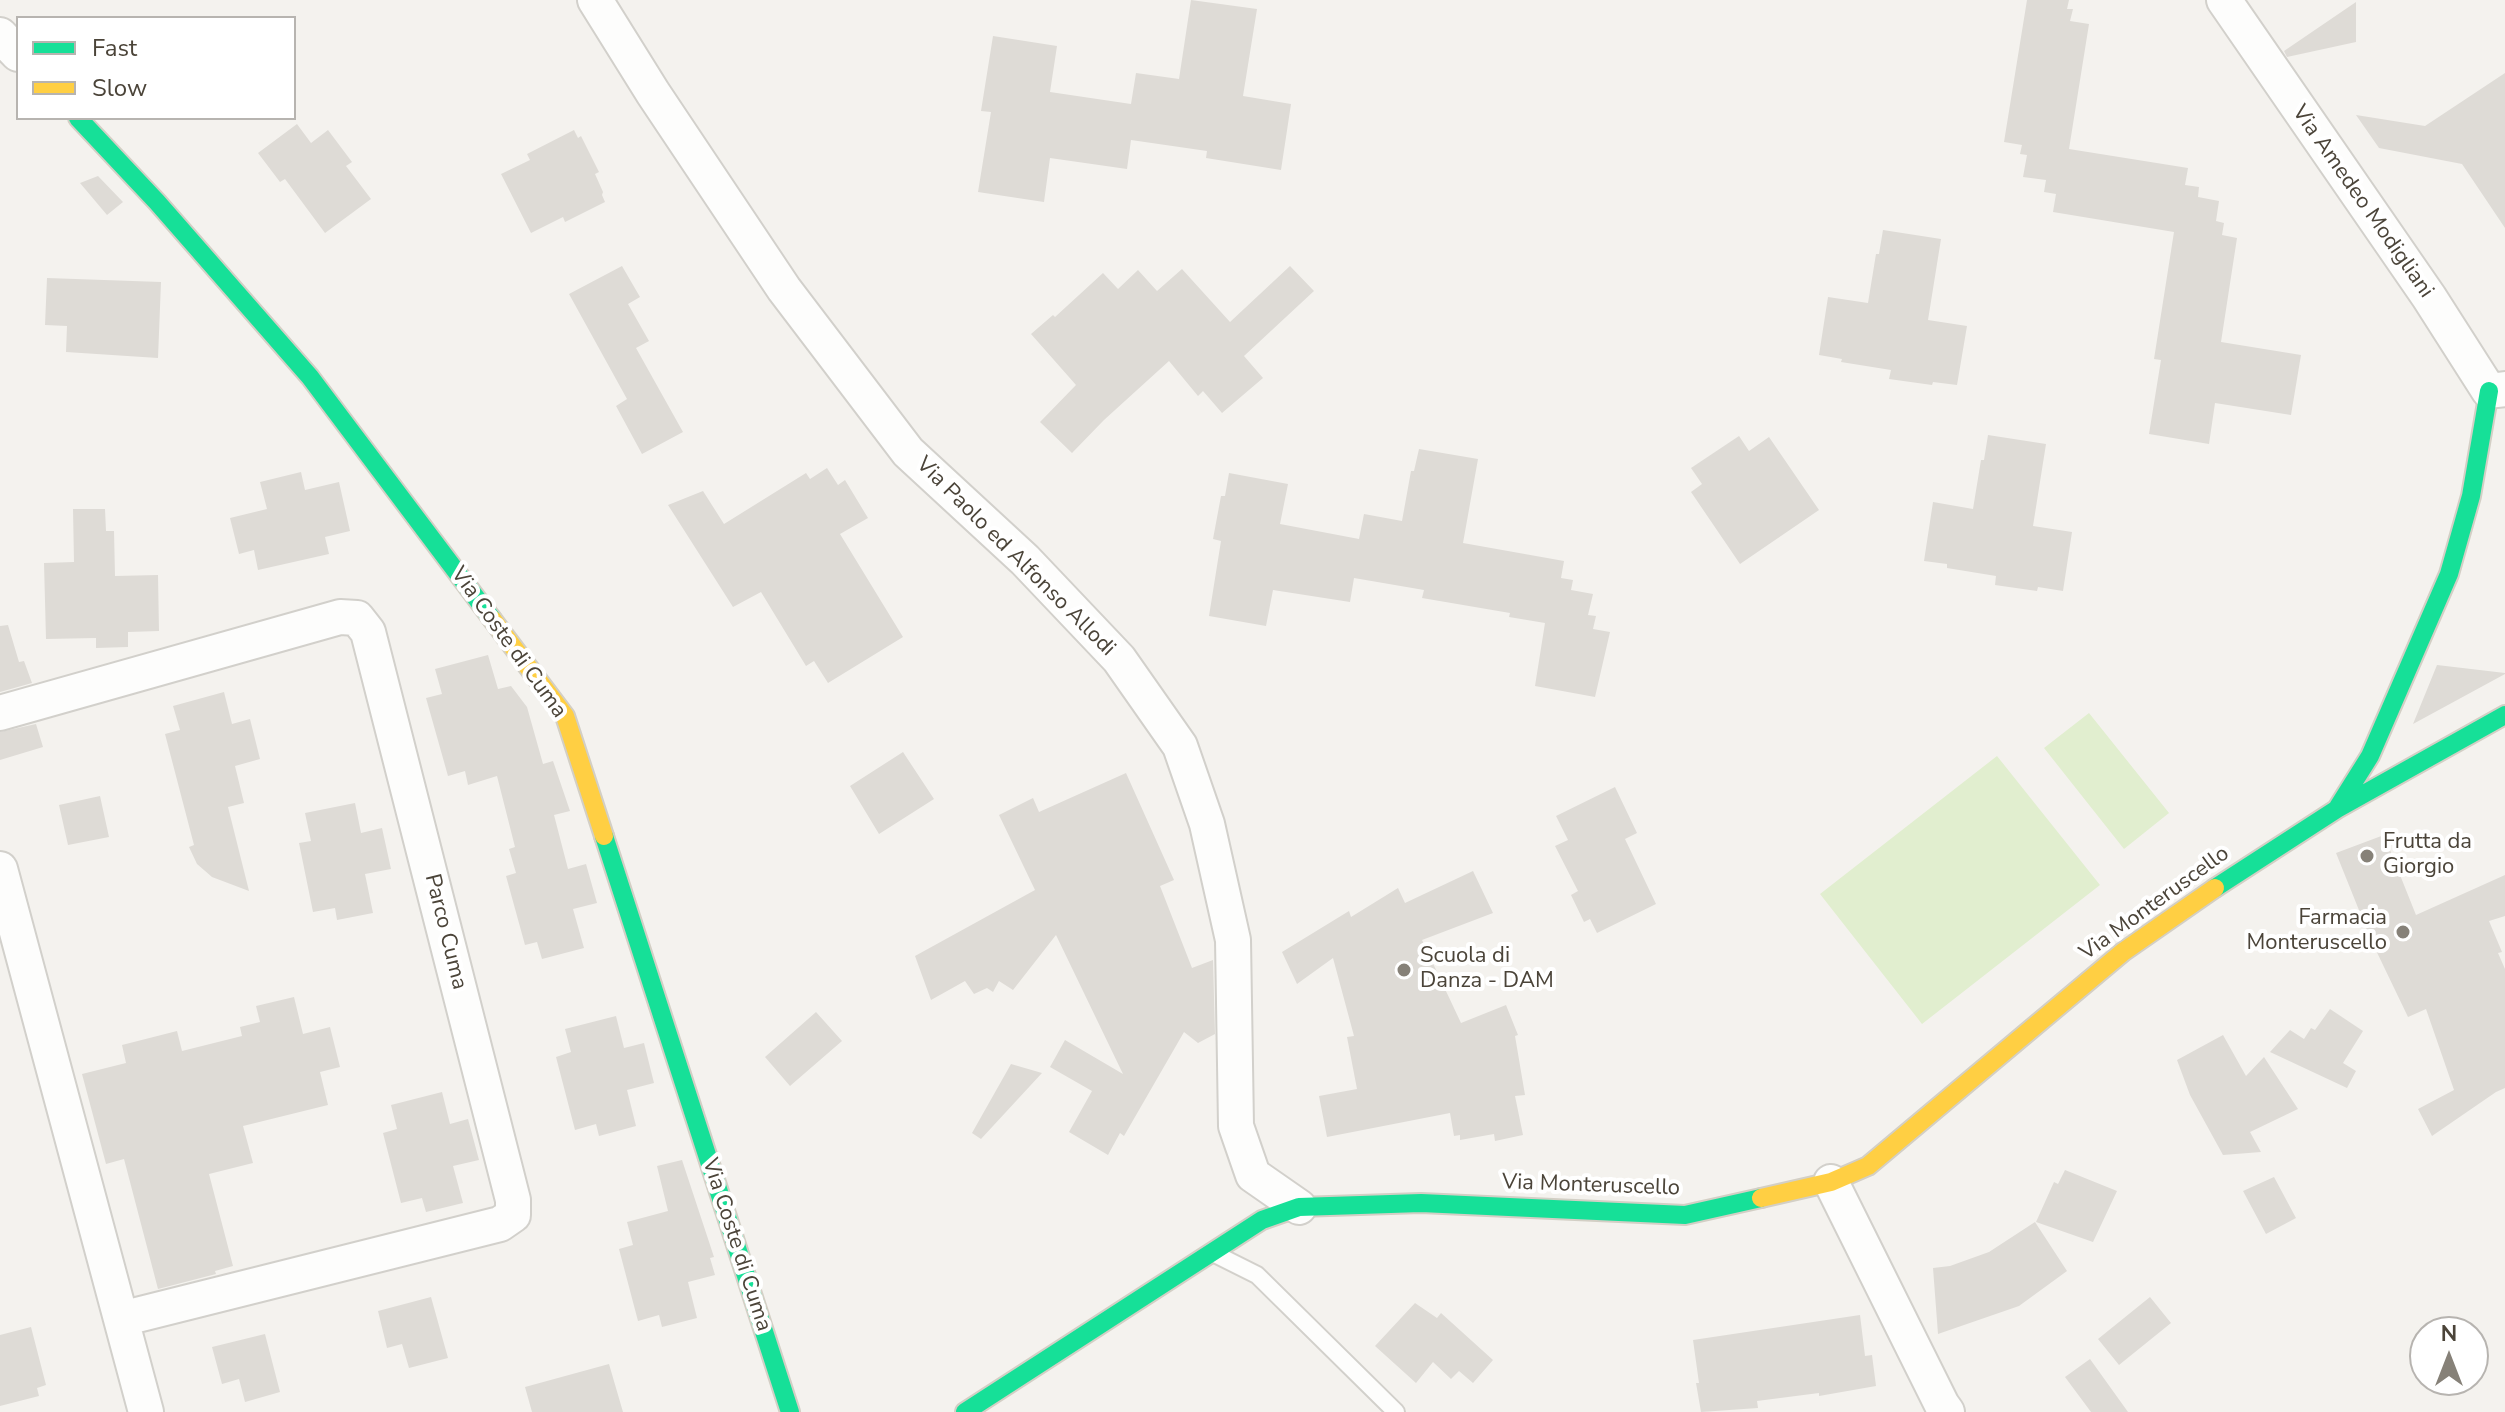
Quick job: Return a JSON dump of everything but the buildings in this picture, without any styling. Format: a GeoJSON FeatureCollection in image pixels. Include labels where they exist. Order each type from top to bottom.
{"type":"FeatureCollection","features":[{"type":"Feature","properties":{"kind":"street","name":"Via Paolo ed Alfonso Allodi"},"geometry":{"type":"LineString","coordinates":[[595,0],[784,289],[908,452],[1025,560],[1119,659],[1180,746],[1207,824],[1233,940],[1236,1126],[1253,1175],[1299,1207]]}},
{"type":"Feature","properties":{"kind":"street","name":"Via Amedeo Modigliani"},"geometry":{"type":"LineString","coordinates":[[2224,0],[2497,390]]}},
{"type":"Feature","properties":{"kind":"street"},"geometry":{"type":"LineString","coordinates":[[0,35],[16,52]]}},
{"type":"Feature","properties":{"kind":"street","name":"Via Coste di Cuma"},"geometry":{"type":"LineString","coordinates":[[80,120],[157,202],[310,377],[565,716],[790,1412]]}},
{"type":"Feature","properties":{"kind":"street"},"geometry":{"type":"LineString","coordinates":[[2337,809],[2370,756],[2449,574],[2497,390]]}},
{"type":"Feature","properties":{"kind":"street","name":"Parco Cuma"},"geometry":{"type":"LineString","coordinates":[[0,713],[340,617],[357,618],[368,632],[513,1200],[513,1215],[500,1224],[121,1319]]}},
{"type":"Feature","properties":{"kind":"street","name":"Via Monteruscello"},"geometry":{"type":"LineString","coordinates":[[965,1412],[1262,1220],[1299,1207],[1421,1203],[1685,1215],[1831,1182],[1868,1166],[2123,952],[2268,852],[2337,809],[2505,715]]}},
{"type":"Feature","properties":{"kind":"street"},"geometry":{"type":"LineString","coordinates":[[2416,766],[2462,758]]}},
{"type":"Feature","properties":{"kind":"street"},"geometry":{"type":"LineString","coordinates":[[0,869],[146,1412]]}},
{"type":"Feature","properties":{"kind":"street"},"geometry":{"type":"LineString","coordinates":[[1831,1182],[1947,1412]]}},
{"type":"Feature","properties":{"kind":"lane"},"geometry":{"type":"LineString","coordinates":[[1212,1253],[1257,1275],[1396,1412]]}},
{"type":"Feature","properties":{"kind":"green space"},"geometry":{"type":"Polygon","coordinates":[[[2089,713],[2169,813],[2124,849],[2044,748],[2089,713]]]}},
{"type":"Feature","properties":{"kind":"green space"},"geometry":{"type":"Polygon","coordinates":[[[1997,756],[2100,885],[1922,1024],[1820,894],[1997,756]]]}},
{"type":"Feature","properties":{"kind":"traffic: fast"},"geometry":{"type":"LineString","coordinates":[[80,120],[157,202],[310,377],[492,619]]}},
{"type":"Feature","properties":{"kind":"traffic: fast"},"geometry":{"type":"LineString","coordinates":[[2338,807],[2370,756],[2449,574],[2471,496],[2489,391]]}},
{"type":"Feature","properties":{"kind":"traffic: fast"},"geometry":{"type":"LineString","coordinates":[[2215,888],[2337,809],[2505,715]]}},
{"type":"Feature","properties":{"kind":"traffic: fast"},"geometry":{"type":"LineString","coordinates":[[604,836],[790,1412]]}},
{"type":"Feature","properties":{"kind":"traffic: fast"},"geometry":{"type":"LineString","coordinates":[[965,1412],[1262,1220],[1299,1207],[1421,1203],[1685,1215],[1761,1198]]}},
{"type":"Feature","properties":{"kind":"traffic: slow"},"geometry":{"type":"LineString","coordinates":[[492,619],[565,716],[604,836]]}},
{"type":"Feature","properties":{"kind":"traffic: slow"},"geometry":{"type":"LineString","coordinates":[[1761,1198],[1831,1182],[1868,1166],[2123,952],[2215,888]]}},
{"type":"Feature","properties":{"kind":"place","name":"Frutta da Giorgio"},"geometry":{"type":"Point","coordinates":[2367,856]}},
{"type":"Feature","properties":{"kind":"place","name":"Farmacia Monteruscello"},"geometry":{"type":"Point","coordinates":[2403,932]}},
{"type":"Feature","properties":{"kind":"place","name":"Scuola di Danza - DAM"},"geometry":{"type":"Point","coordinates":[1404,970]}}]}
